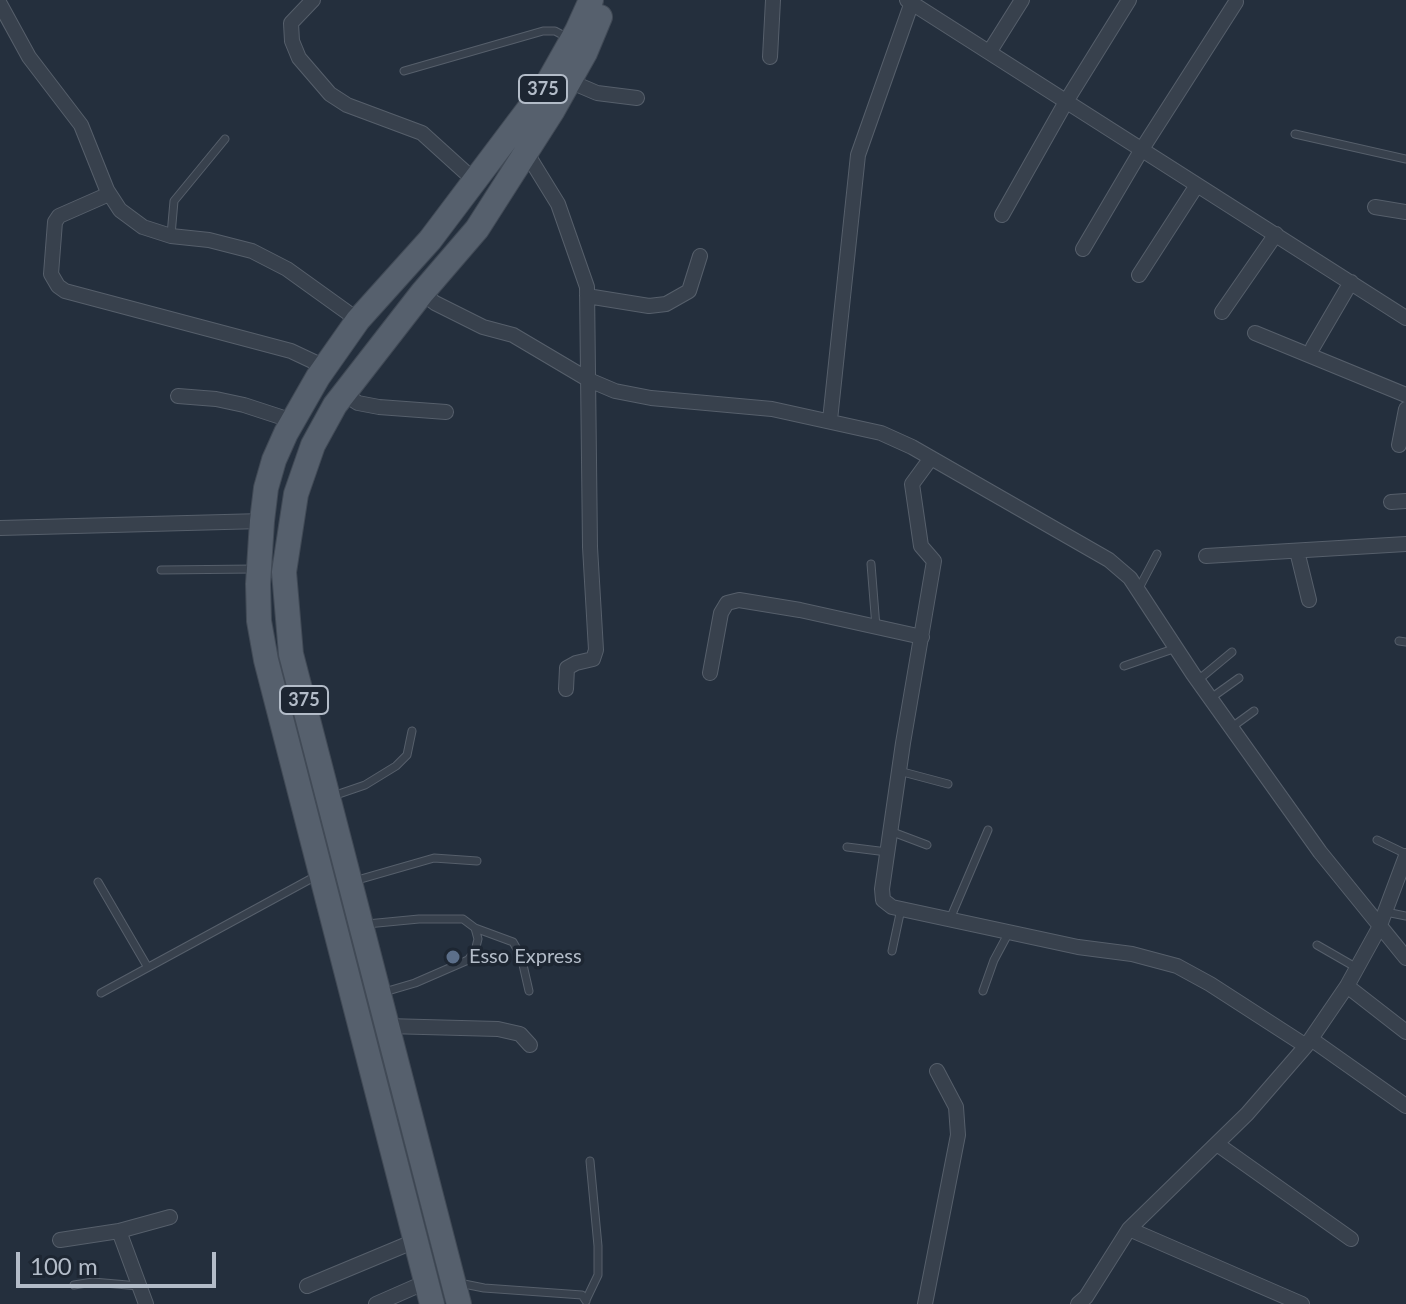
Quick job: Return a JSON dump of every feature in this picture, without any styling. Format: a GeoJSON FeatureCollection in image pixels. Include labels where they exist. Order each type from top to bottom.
{"type":"FeatureCollection","features":[{"type":"Feature","properties":{"kind":"main road","name":"375"},"geometry":{"type":"LineString","coordinates":[[429,1293],[266,660],[259,621],[258,569],[266,488],[274,460],[293,421],[325,367],[358,320],[414,259],[546,86],[591,0]]}},
{"type":"Feature","properties":{"kind":"main road","name":"375"},"geometry":{"type":"LineString","coordinates":[[456,1292],[291,654],[284,572],[296,494],[313,445],[344,394],[422,293],[477,229],[585,53],[607,0]]}},
{"type":"Feature","properties":{"kind":"street"},"geometry":{"type":"LineString","coordinates":[[313,0],[291,23],[292,41],[299,58],[330,94],[347,105],[422,133],[475,181]]}},
{"type":"Feature","properties":{"kind":"street"},"geometry":{"type":"LineString","coordinates":[[770,57],[773,0]]}},
{"type":"Feature","properties":{"kind":"street"},"geometry":{"type":"LineString","coordinates":[[990,51],[1022,0]]}},
{"type":"Feature","properties":{"kind":"street"},"geometry":{"type":"LineString","coordinates":[[1002,215],[1067,100],[1129,0]]}},
{"type":"Feature","properties":{"kind":"street"},"geometry":{"type":"LineString","coordinates":[[830,420],[858,155],[910,1],[1406,318]]}},
{"type":"Feature","properties":{"kind":"street"},"geometry":{"type":"LineString","coordinates":[[1083,249],[1142,149],[1236,2]]}},
{"type":"Feature","properties":{"kind":"street"},"geometry":{"type":"LineString","coordinates":[[0,4],[17,38],[81,125],[109,194],[120,210],[143,227],[171,236],[209,240],[252,251],[287,269],[358,320]]}},
{"type":"Feature","properties":{"kind":"street"},"geometry":{"type":"LineString","coordinates":[[0,45],[17,38]]}},
{"type":"Feature","properties":{"kind":"street"},"geometry":{"type":"LineString","coordinates":[[569,81],[597,93],[637,98]]}},
{"type":"Feature","properties":{"kind":"street"},"geometry":{"type":"LineString","coordinates":[[526,152],[558,204],[577,254],[587,296],[590,547],[596,650],[593,659],[567,668],[566,689]]}},
{"type":"Feature","properties":{"kind":"street"},"geometry":{"type":"LineString","coordinates":[[1139,275],[1197,185]]}},
{"type":"Feature","properties":{"kind":"street"},"geometry":{"type":"LineString","coordinates":[[109,194],[59,216],[55,222],[51,274],[58,286],[65,291],[291,351],[325,367]]}},
{"type":"Feature","properties":{"kind":"street"},"geometry":{"type":"LineString","coordinates":[[1375,207],[1406,212]]}},
{"type":"Feature","properties":{"kind":"street"},"geometry":{"type":"LineString","coordinates":[[1222,312],[1276,234]]}},
{"type":"Feature","properties":{"kind":"street"},"geometry":{"type":"LineString","coordinates":[[587,296],[649,306],[666,304],[689,291],[700,256]]}},
{"type":"Feature","properties":{"kind":"street"},"geometry":{"type":"LineString","coordinates":[[1313,347],[1351,282]]}},
{"type":"Feature","properties":{"kind":"street"},"geometry":{"type":"LineString","coordinates":[[422,293],[435,303],[483,327],[513,335],[589,380],[615,391],[651,398],[772,409],[881,433],[931,458],[1121,568],[1197,681],[1320,852],[1406,958]]}},
{"type":"Feature","properties":{"kind":"street"},"geometry":{"type":"LineString","coordinates":[[1255,333],[1406,395]]}},
{"type":"Feature","properties":{"kind":"street"},"geometry":{"type":"LineString","coordinates":[[344,394],[358,403],[379,407],[446,412]]}},
{"type":"Feature","properties":{"kind":"street"},"geometry":{"type":"LineString","coordinates":[[178,396],[230,402],[293,421]]}},
{"type":"Feature","properties":{"kind":"street"},"geometry":{"type":"LineString","coordinates":[[1399,445],[1406,409]]}},
{"type":"Feature","properties":{"kind":"street"},"geometry":{"type":"LineString","coordinates":[[931,458],[912,484],[921,546],[934,561],[899,771],[883,900],[892,907],[1078,947],[1132,954],[1177,966],[1309,1043],[1406,1106]]}},
{"type":"Feature","properties":{"kind":"street"},"geometry":{"type":"LineString","coordinates":[[0,528],[262,521]]}},
{"type":"Feature","properties":{"kind":"street"},"geometry":{"type":"LineString","coordinates":[[1206,556],[1406,544]]}},
{"type":"Feature","properties":{"kind":"street"},"geometry":{"type":"LineString","coordinates":[[1297,551],[1309,600]]}},
{"type":"Feature","properties":{"kind":"street"},"geometry":{"type":"LineString","coordinates":[[710,673],[721,613],[727,603],[739,600],[922,637]]}},
{"type":"Feature","properties":{"kind":"street"},"geometry":{"type":"LineString","coordinates":[[1085,1302],[1129,1229],[1274,1086],[1309,1043],[1347,986],[1379,928],[1406,855]]}},
{"type":"Feature","properties":{"kind":"street"},"geometry":{"type":"LineString","coordinates":[[1347,986],[1406,1032]]}},
{"type":"Feature","properties":{"kind":"street"},"geometry":{"type":"LineString","coordinates":[[387,1026],[498,1029],[520,1034],[530,1045]]}},
{"type":"Feature","properties":{"kind":"street"},"geometry":{"type":"LineString","coordinates":[[925,1304],[958,1135],[956,1107],[937,1071]]}},
{"type":"Feature","properties":{"kind":"street"},"geometry":{"type":"LineString","coordinates":[[1217,1144],[1351,1239]]}},
{"type":"Feature","properties":{"kind":"street"},"geometry":{"type":"LineString","coordinates":[[60,1240],[119,1231],[170,1217]]}},
{"type":"Feature","properties":{"kind":"street"},"geometry":{"type":"LineString","coordinates":[[1129,1229],[1302,1304]]}},
{"type":"Feature","properties":{"kind":"street"},"geometry":{"type":"LineString","coordinates":[[119,1231],[146,1304]]}},
{"type":"Feature","properties":{"kind":"street"},"geometry":{"type":"LineString","coordinates":[[307,1286],[415,1241]]}},
{"type":"Feature","properties":{"kind":"street"},"geometry":{"type":"LineString","coordinates":[[376,1304],[429,1293]]}},
{"type":"Feature","properties":{"kind":"lane"},"geometry":{"type":"LineString","coordinates":[[404,71],[543,31],[555,31],[572,41]]}},
{"type":"Feature","properties":{"kind":"lane"},"geometry":{"type":"LineString","coordinates":[[1295,134],[1406,159]]}},
{"type":"Feature","properties":{"kind":"lane"},"geometry":{"type":"LineString","coordinates":[[171,236],[174,201],[225,139]]}},
{"type":"Feature","properties":{"kind":"lane"},"geometry":{"type":"LineString","coordinates":[[1138,590],[1157,554]]}},
{"type":"Feature","properties":{"kind":"lane"},"geometry":{"type":"LineString","coordinates":[[871,564],[876,627]]}},
{"type":"Feature","properties":{"kind":"lane"},"geometry":{"type":"LineString","coordinates":[[161,570],[258,569]]}},
{"type":"Feature","properties":{"kind":"lane"},"geometry":{"type":"LineString","coordinates":[[1124,666],[1176,648]]}},
{"type":"Feature","properties":{"kind":"lane"},"geometry":{"type":"LineString","coordinates":[[1197,681],[1232,652]]}},
{"type":"Feature","properties":{"kind":"lane"},"geometry":{"type":"LineString","coordinates":[[1211,698],[1239,678]]}},
{"type":"Feature","properties":{"kind":"lane"},"geometry":{"type":"LineString","coordinates":[[1232,727],[1254,711]]}},
{"type":"Feature","properties":{"kind":"lane"},"geometry":{"type":"LineString","coordinates":[[329,798],[365,785],[396,766],[407,755],[412,731]]}},
{"type":"Feature","properties":{"kind":"lane"},"geometry":{"type":"LineString","coordinates":[[899,771],[948,784]]}},
{"type":"Feature","properties":{"kind":"lane"},"geometry":{"type":"LineString","coordinates":[[950,919],[988,830]]}},
{"type":"Feature","properties":{"kind":"lane"},"geometry":{"type":"LineString","coordinates":[[890,831],[927,845]]}},
{"type":"Feature","properties":{"kind":"lane"},"geometry":{"type":"LineString","coordinates":[[1377,840],[1406,855]]}},
{"type":"Feature","properties":{"kind":"lane"},"geometry":{"type":"LineString","coordinates":[[847,847],[887,852]]}},
{"type":"Feature","properties":{"kind":"lane"},"geometry":{"type":"LineString","coordinates":[[350,882],[434,858],[477,861]]}},
{"type":"Feature","properties":{"kind":"lane"},"geometry":{"type":"LineString","coordinates":[[101,993],[321,873]]}},
{"type":"Feature","properties":{"kind":"lane"},"geometry":{"type":"LineString","coordinates":[[98,882],[147,966]]}},
{"type":"Feature","properties":{"kind":"lane"},"geometry":{"type":"LineString","coordinates":[[892,951],[901,909]]}},
{"type":"Feature","properties":{"kind":"lane"},"geometry":{"type":"LineString","coordinates":[[1386,912],[1406,916]]}},
{"type":"Feature","properties":{"kind":"lane"},"geometry":{"type":"LineString","coordinates":[[361,925],[419,919],[463,919],[475,928],[513,942],[521,956],[529,991]]}},
{"type":"Feature","properties":{"kind":"lane"},"geometry":{"type":"LineString","coordinates":[[379,994],[415,983],[468,960],[475,951],[478,939],[475,928]]}},
{"type":"Feature","properties":{"kind":"lane"},"geometry":{"type":"LineString","coordinates":[[983,991],[994,960],[1009,932]]}},
{"type":"Feature","properties":{"kind":"lane"},"geometry":{"type":"LineString","coordinates":[[1317,945],[1357,968]]}},
{"type":"Feature","properties":{"kind":"lane"},"geometry":{"type":"LineString","coordinates":[[586,1302],[598,1275],[590,1161]]}},
{"type":"Feature","properties":{"kind":"lane"},"geometry":{"type":"LineString","coordinates":[[74,1285],[93,1282],[139,1286]]}},
{"type":"Feature","properties":{"kind":"lane"},"geometry":{"type":"LineString","coordinates":[[456,1292],[492,1289],[582,1295],[586,1302]]}},
{"type":"Feature","properties":{"kind":"place","name":"Esso Express"},"geometry":{"type":"Point","coordinates":[453,957]}}]}
